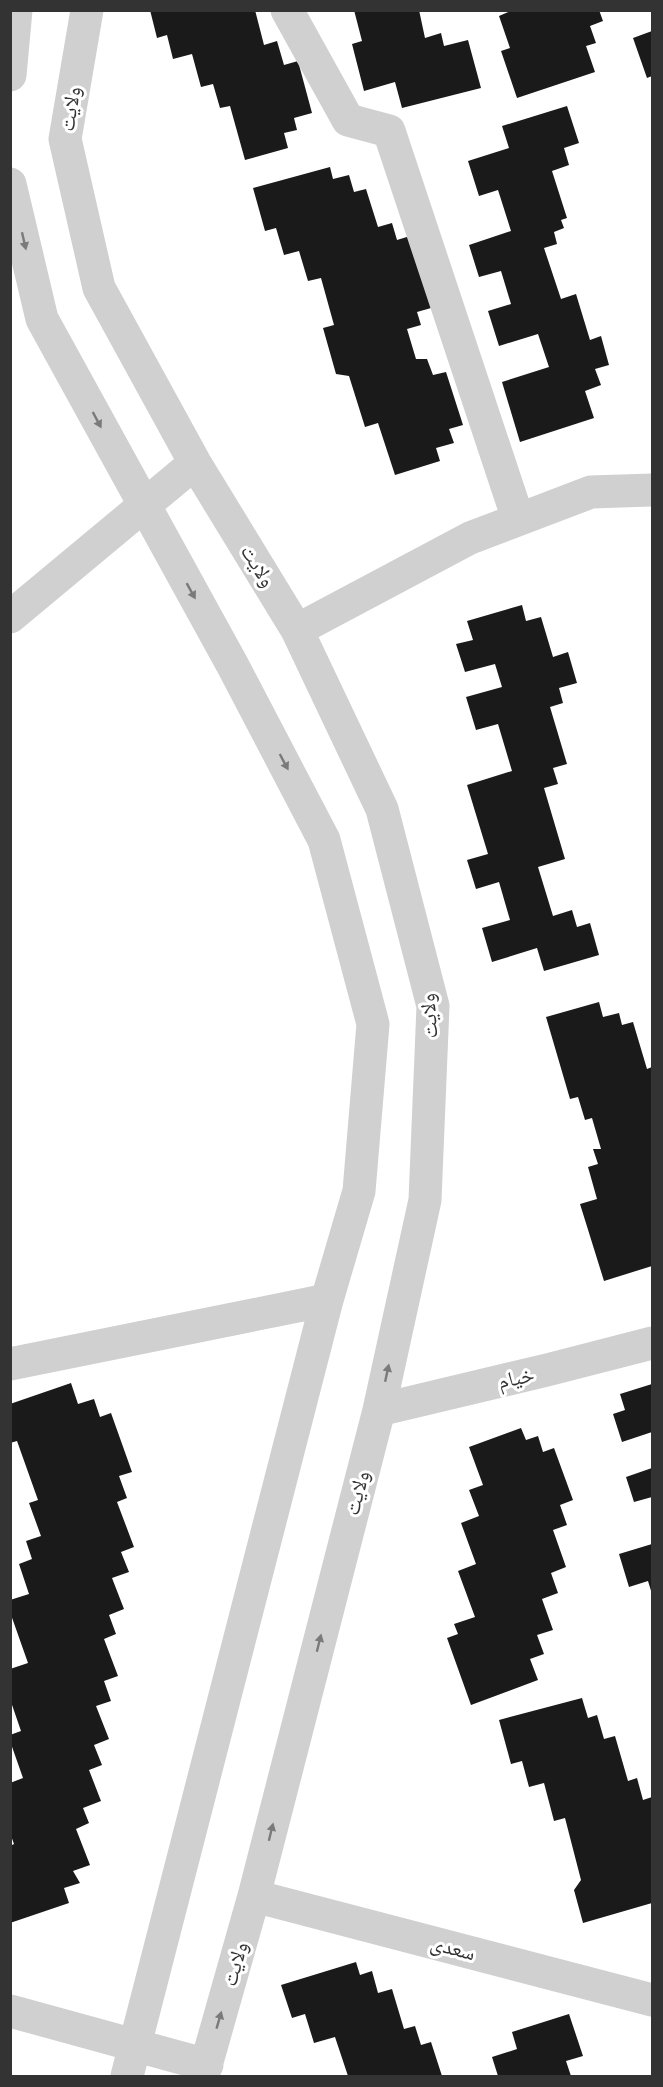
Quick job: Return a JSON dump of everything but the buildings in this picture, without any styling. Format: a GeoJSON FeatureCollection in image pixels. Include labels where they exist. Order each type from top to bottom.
{"type":"FeatureCollection","features":[{"type":"Feature","properties":{"kind":"street"},"geometry":{"type":"LineString","coordinates":[[10,75],[16,10]]}},
{"type":"Feature","properties":{"kind":"street","name":"ولایت"},"geometry":{"type":"LineString","coordinates":[[87,10],[65,139],[99,288],[195,464],[297,630],[382,809],[433,1006],[425,1200],[379,1410],[254,1896],[205,2071]]}},
{"type":"Feature","properties":{"kind":"street"},"geometry":{"type":"LineString","coordinates":[[287,10],[348,120],[389,132],[518,519]]}},
{"type":"Feature","properties":{"kind":"street"},"geometry":{"type":"LineString","coordinates":[[10,184],[42,319],[233,666],[324,840],[373,1024],[359,1191],[327,1300],[127,2076]]}},
{"type":"Feature","properties":{"kind":"street"},"geometry":{"type":"LineString","coordinates":[[10,617],[195,464]]}},
{"type":"Feature","properties":{"kind":"street"},"geometry":{"type":"LineString","coordinates":[[297,630],[470,538],[518,519],[591,492],[652,490]]}},
{"type":"Feature","properties":{"kind":"street"},"geometry":{"type":"LineString","coordinates":[[10,1364],[327,1300]]}},
{"type":"Feature","properties":{"kind":"street","name":"خیام"},"geometry":{"type":"LineString","coordinates":[[379,1410],[548,1370],[652,1342]]}},
{"type":"Feature","properties":{"kind":"street","name":"سعدی"},"geometry":{"type":"LineString","coordinates":[[254,1896],[652,2000]]}},
{"type":"Feature","properties":{"kind":"street"},"geometry":{"type":"LineString","coordinates":[[10,2011],[135,2045],[205,2071]]}}]}
